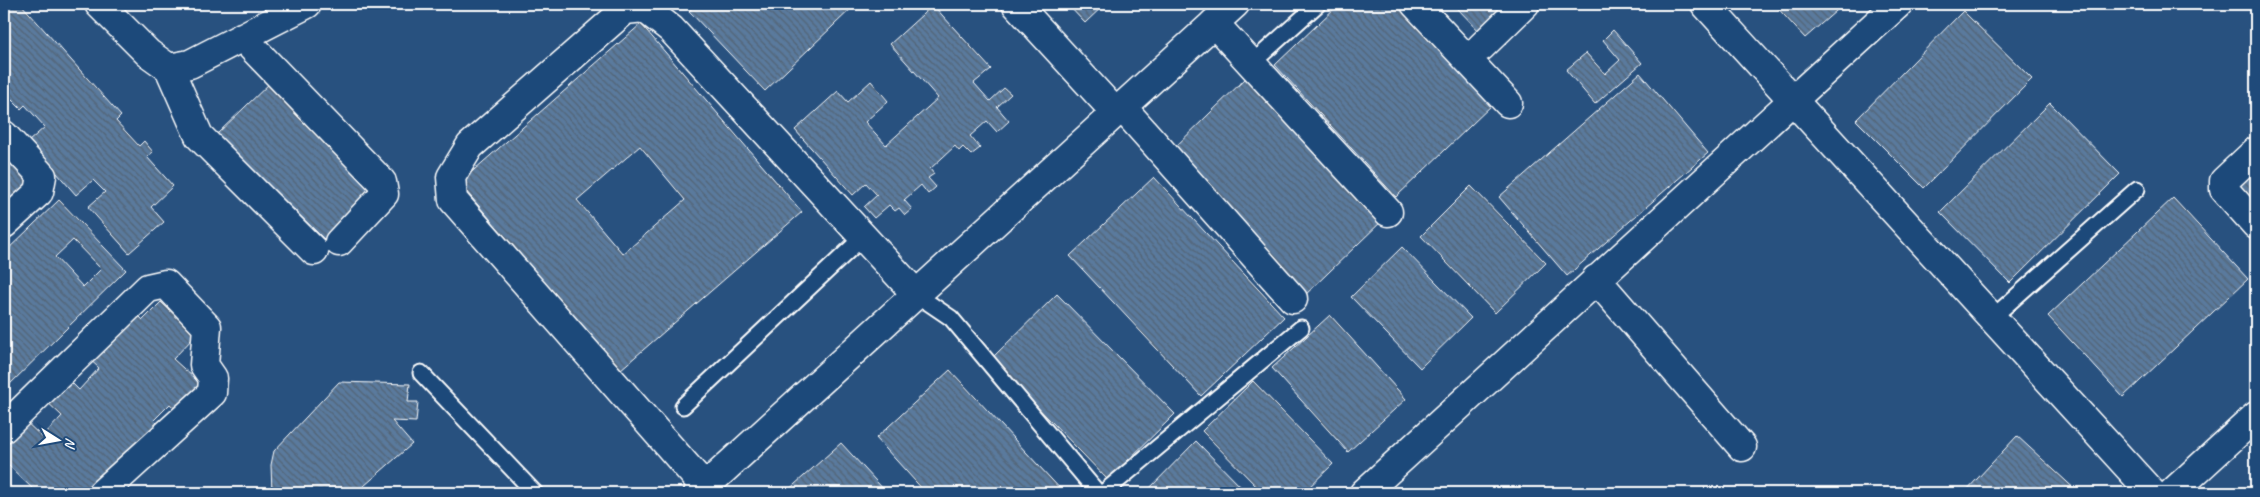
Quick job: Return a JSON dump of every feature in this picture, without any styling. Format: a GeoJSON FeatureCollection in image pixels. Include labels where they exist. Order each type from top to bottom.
{"type":"FeatureCollection","features":[{"type":"Feature","properties":{"kind":"street"},"geometry":{"type":"LineString","coordinates":[[99,4],[148,53],[169,68],[199,136],[326,246],[384,194],[382,182],[242,38]]}},
{"type":"Feature","properties":{"kind":"street"},"geometry":{"type":"LineString","coordinates":[[169,68],[190,64],[307,4]]}},
{"type":"Feature","properties":{"kind":"street"},"geometry":{"type":"LineString","coordinates":[[1016,4],[1119,110],[1293,300]]}},
{"type":"Feature","properties":{"kind":"street"},"geometry":{"type":"LineString","coordinates":[[1415,4],[1515,97],[1481,47],[1441,4]]}},
{"type":"Feature","properties":{"kind":"street"},"geometry":{"type":"LineString","coordinates":[[1481,47],[1525,4]]}},
{"type":"Feature","properties":{"kind":"street"},"geometry":{"type":"LineString","coordinates":[[1705,4],[2152,493]]}},
{"type":"Feature","properties":{"kind":"street"},"geometry":{"type":"LineString","coordinates":[[1364,493],[1898,4]]}},
{"type":"Feature","properties":{"kind":"street"},"geometry":{"type":"LineString","coordinates":[[917,295],[672,29],[644,8],[626,10],[470,146],[451,177],[453,200],[702,490],[917,295],[1224,13]]}},
{"type":"Feature","properties":{"kind":"street"},"geometry":{"type":"LineString","coordinates":[[1224,13],[1389,205],[1260,56],[1224,13]]}},
{"type":"Feature","properties":{"kind":"street"},"geometry":{"type":"LineString","coordinates":[[4,134],[42,176],[39,192],[4,224]]}},
{"type":"Feature","properties":{"kind":"street"},"geometry":{"type":"LineString","coordinates":[[2256,151],[2224,181],[2224,190],[2256,225]]}},
{"type":"Feature","properties":{"kind":"street"},"geometry":{"type":"LineString","coordinates":[[1596,279],[1742,447]]}},
{"type":"Feature","properties":{"kind":"street"},"geometry":{"type":"LineString","coordinates":[[4,428],[148,288],[166,284],[207,326],[204,364],[214,378],[212,393],[102,493]]}},
{"type":"Feature","properties":{"kind":"street"},"geometry":{"type":"LineString","coordinates":[[2172,493],[2256,416]]}},
{"type":"Feature","properties":{"kind":"lane"},"geometry":{"type":"LineString","coordinates":[[1260,56],[1318,4]]}},
{"type":"Feature","properties":{"kind":"lane"},"geometry":{"type":"LineString","coordinates":[[1992,318],[2137,189]]}},
{"type":"Feature","properties":{"kind":"lane"},"geometry":{"type":"LineString","coordinates":[[683,406],[863,236]]}},
{"type":"Feature","properties":{"kind":"lane"},"geometry":{"type":"LineString","coordinates":[[917,295],[951,318],[1098,493]]}},
{"type":"Feature","properties":{"kind":"lane"},"geometry":{"type":"LineString","coordinates":[[1104,493],[1301,328]]}},
{"type":"Feature","properties":{"kind":"lane"},"geometry":{"type":"LineString","coordinates":[[421,372],[535,493]]}},
{"type":"Feature","properties":{"kind":"building"},"geometry":{"type":"Polygon","coordinates":[[[10,4],[21,4],[121,116],[116,121],[139,146],[144,141],[153,152],[147,157],[173,186],[151,207],[164,222],[129,253],[88,207],[105,192],[93,180],[76,195],[29,141],[45,127],[25,105],[21,109],[12,100],[4,107],[4,9],[10,4]]]}},
{"type":"Feature","properties":{"kind":"building"},"geometry":{"type":"Polygon","coordinates":[[[697,4],[856,4],[765,91],[689,11],[697,4]]]}},
{"type":"Feature","properties":{"kind":"building"},"geometry":{"type":"Polygon","coordinates":[[[1067,4],[1105,4],[1085,23],[1067,4]]]}},
{"type":"Feature","properties":{"kind":"building"},"geometry":{"type":"Polygon","coordinates":[[[1339,4],[1399,4],[1494,103],[1396,197],[1275,65],[1339,4]]]}},
{"type":"Feature","properties":{"kind":"building"},"geometry":{"type":"Polygon","coordinates":[[[1453,4],[1516,4],[1484,36],[1453,4]]]}},
{"type":"Feature","properties":{"kind":"building"},"geometry":{"type":"Polygon","coordinates":[[[1774,4],[1844,4],[1805,38],[1774,4]]]}},
{"type":"Feature","properties":{"kind":"building"},"geometry":{"type":"Polygon","coordinates":[[[933,5],[991,69],[974,83],[990,101],[1004,88],[1011,94],[997,107],[1009,121],[997,132],[987,121],[970,136],[980,148],[971,155],[963,147],[959,151],[955,146],[930,169],[934,174],[928,178],[936,187],[928,194],[921,185],[904,200],[912,209],[905,215],[899,208],[895,211],[889,205],[874,218],[864,207],[877,195],[866,183],[853,195],[795,130],[838,91],[848,102],[871,81],[888,101],[865,122],[886,145],[938,98],[890,44],[933,5]]]}},
{"type":"Feature","properties":{"kind":"building"},"geometry":{"type":"Polygon","coordinates":[[[1963,11],[2032,79],[1924,188],[1856,120],[1963,11]]]}},
{"type":"Feature","properties":{"kind":"building"},"geometry":{"type":"Polygon","coordinates":[[[641,24],[802,212],[620,370],[459,183],[641,24]],[[640,146],[577,200],[623,254],[685,200],[640,146]]]}},
{"type":"Feature","properties":{"kind":"building"},"geometry":{"type":"Polygon","coordinates":[[[1613,30],[1642,63],[1595,104],[1566,70],[1586,53],[1605,74],[1620,60],[1603,40],[1613,30]]]}},
{"type":"Feature","properties":{"kind":"building"},"geometry":{"type":"Polygon","coordinates":[[[1640,73],[1708,153],[1567,276],[1499,197],[1640,73]]]}},
{"type":"Feature","properties":{"kind":"building"},"geometry":{"type":"Polygon","coordinates":[[[1249,75],[1385,218],[1301,299],[1168,154],[1249,75]]]}},
{"type":"Feature","properties":{"kind":"building"},"geometry":{"type":"Polygon","coordinates":[[[273,80],[379,188],[328,243],[217,134],[273,80]]]}},
{"type":"Feature","properties":{"kind":"building"},"geometry":{"type":"Polygon","coordinates":[[[2050,103],[2120,174],[2010,283],[1940,212],[2050,103]]]}},
{"type":"Feature","properties":{"kind":"building"},"geometry":{"type":"Polygon","coordinates":[[[4,148],[34,181],[7,206],[4,202],[4,148]]]}},
{"type":"Feature","properties":{"kind":"building"},"geometry":{"type":"Polygon","coordinates":[[[2256,160],[2256,215],[2229,185],[2256,160]]]}},
{"type":"Feature","properties":{"kind":"building"},"geometry":{"type":"Polygon","coordinates":[[[1154,177],[1284,317],[1201,396],[1070,256],[1154,177]]]}},
{"type":"Feature","properties":{"kind":"building"},"geometry":{"type":"Polygon","coordinates":[[[1471,186],[1546,263],[1495,313],[1421,236],[1471,186]]]}},
{"type":"Feature","properties":{"kind":"building"},"geometry":{"type":"Polygon","coordinates":[[[2173,198],[2248,279],[2123,397],[2048,316],[2173,198]]]}},
{"type":"Feature","properties":{"kind":"building"},"geometry":{"type":"Polygon","coordinates":[[[59,200],[126,270],[4,390],[4,253],[59,200]],[[73,240],[55,257],[83,287],[101,269],[73,240]]]}},
{"type":"Feature","properties":{"kind":"building"},"geometry":{"type":"Polygon","coordinates":[[[1402,247],[1471,318],[1420,368],[1351,297],[1402,247]]]}},
{"type":"Feature","properties":{"kind":"building"},"geometry":{"type":"Polygon","coordinates":[[[1057,294],[1175,414],[1108,480],[991,359],[1057,294]]]}},
{"type":"Feature","properties":{"kind":"building"},"geometry":{"type":"Polygon","coordinates":[[[161,302],[196,335],[173,359],[204,387],[180,413],[170,404],[154,420],[164,430],[98,493],[37,493],[4,461],[4,437],[22,418],[42,437],[62,416],[44,399],[65,376],[79,390],[99,368],[87,357],[132,309],[143,320],[161,302]]]}},
{"type":"Feature","properties":{"kind":"building"},"geometry":{"type":"Polygon","coordinates":[[[1330,315],[1406,399],[1348,452],[1272,368],[1330,315]]]}},
{"type":"Feature","properties":{"kind":"building"},"geometry":{"type":"Polygon","coordinates":[[[950,370],[1064,493],[926,493],[876,438],[950,370]]]}},
{"type":"Feature","properties":{"kind":"building"},"geometry":{"type":"Polygon","coordinates":[[[1253,381],[1333,464],[1303,493],[1263,493],[1202,431],[1253,381]]]}},
{"type":"Feature","properties":{"kind":"building"},"geometry":{"type":"Polygon","coordinates":[[[339,382],[410,384],[408,402],[418,402],[416,422],[392,421],[412,444],[356,493],[272,493],[271,465],[274,451],[339,382]]]}},
{"type":"Feature","properties":{"kind":"building"},"geometry":{"type":"Polygon","coordinates":[[[2017,436],[2079,493],[1964,493],[2017,436]]]}},
{"type":"Feature","properties":{"kind":"building"},"geometry":{"type":"Polygon","coordinates":[[[1196,441],[1247,493],[1145,493],[1196,441]]]}},
{"type":"Feature","properties":{"kind":"building"},"geometry":{"type":"Polygon","coordinates":[[[841,443],[887,493],[785,493],[841,443]]]}}]}
